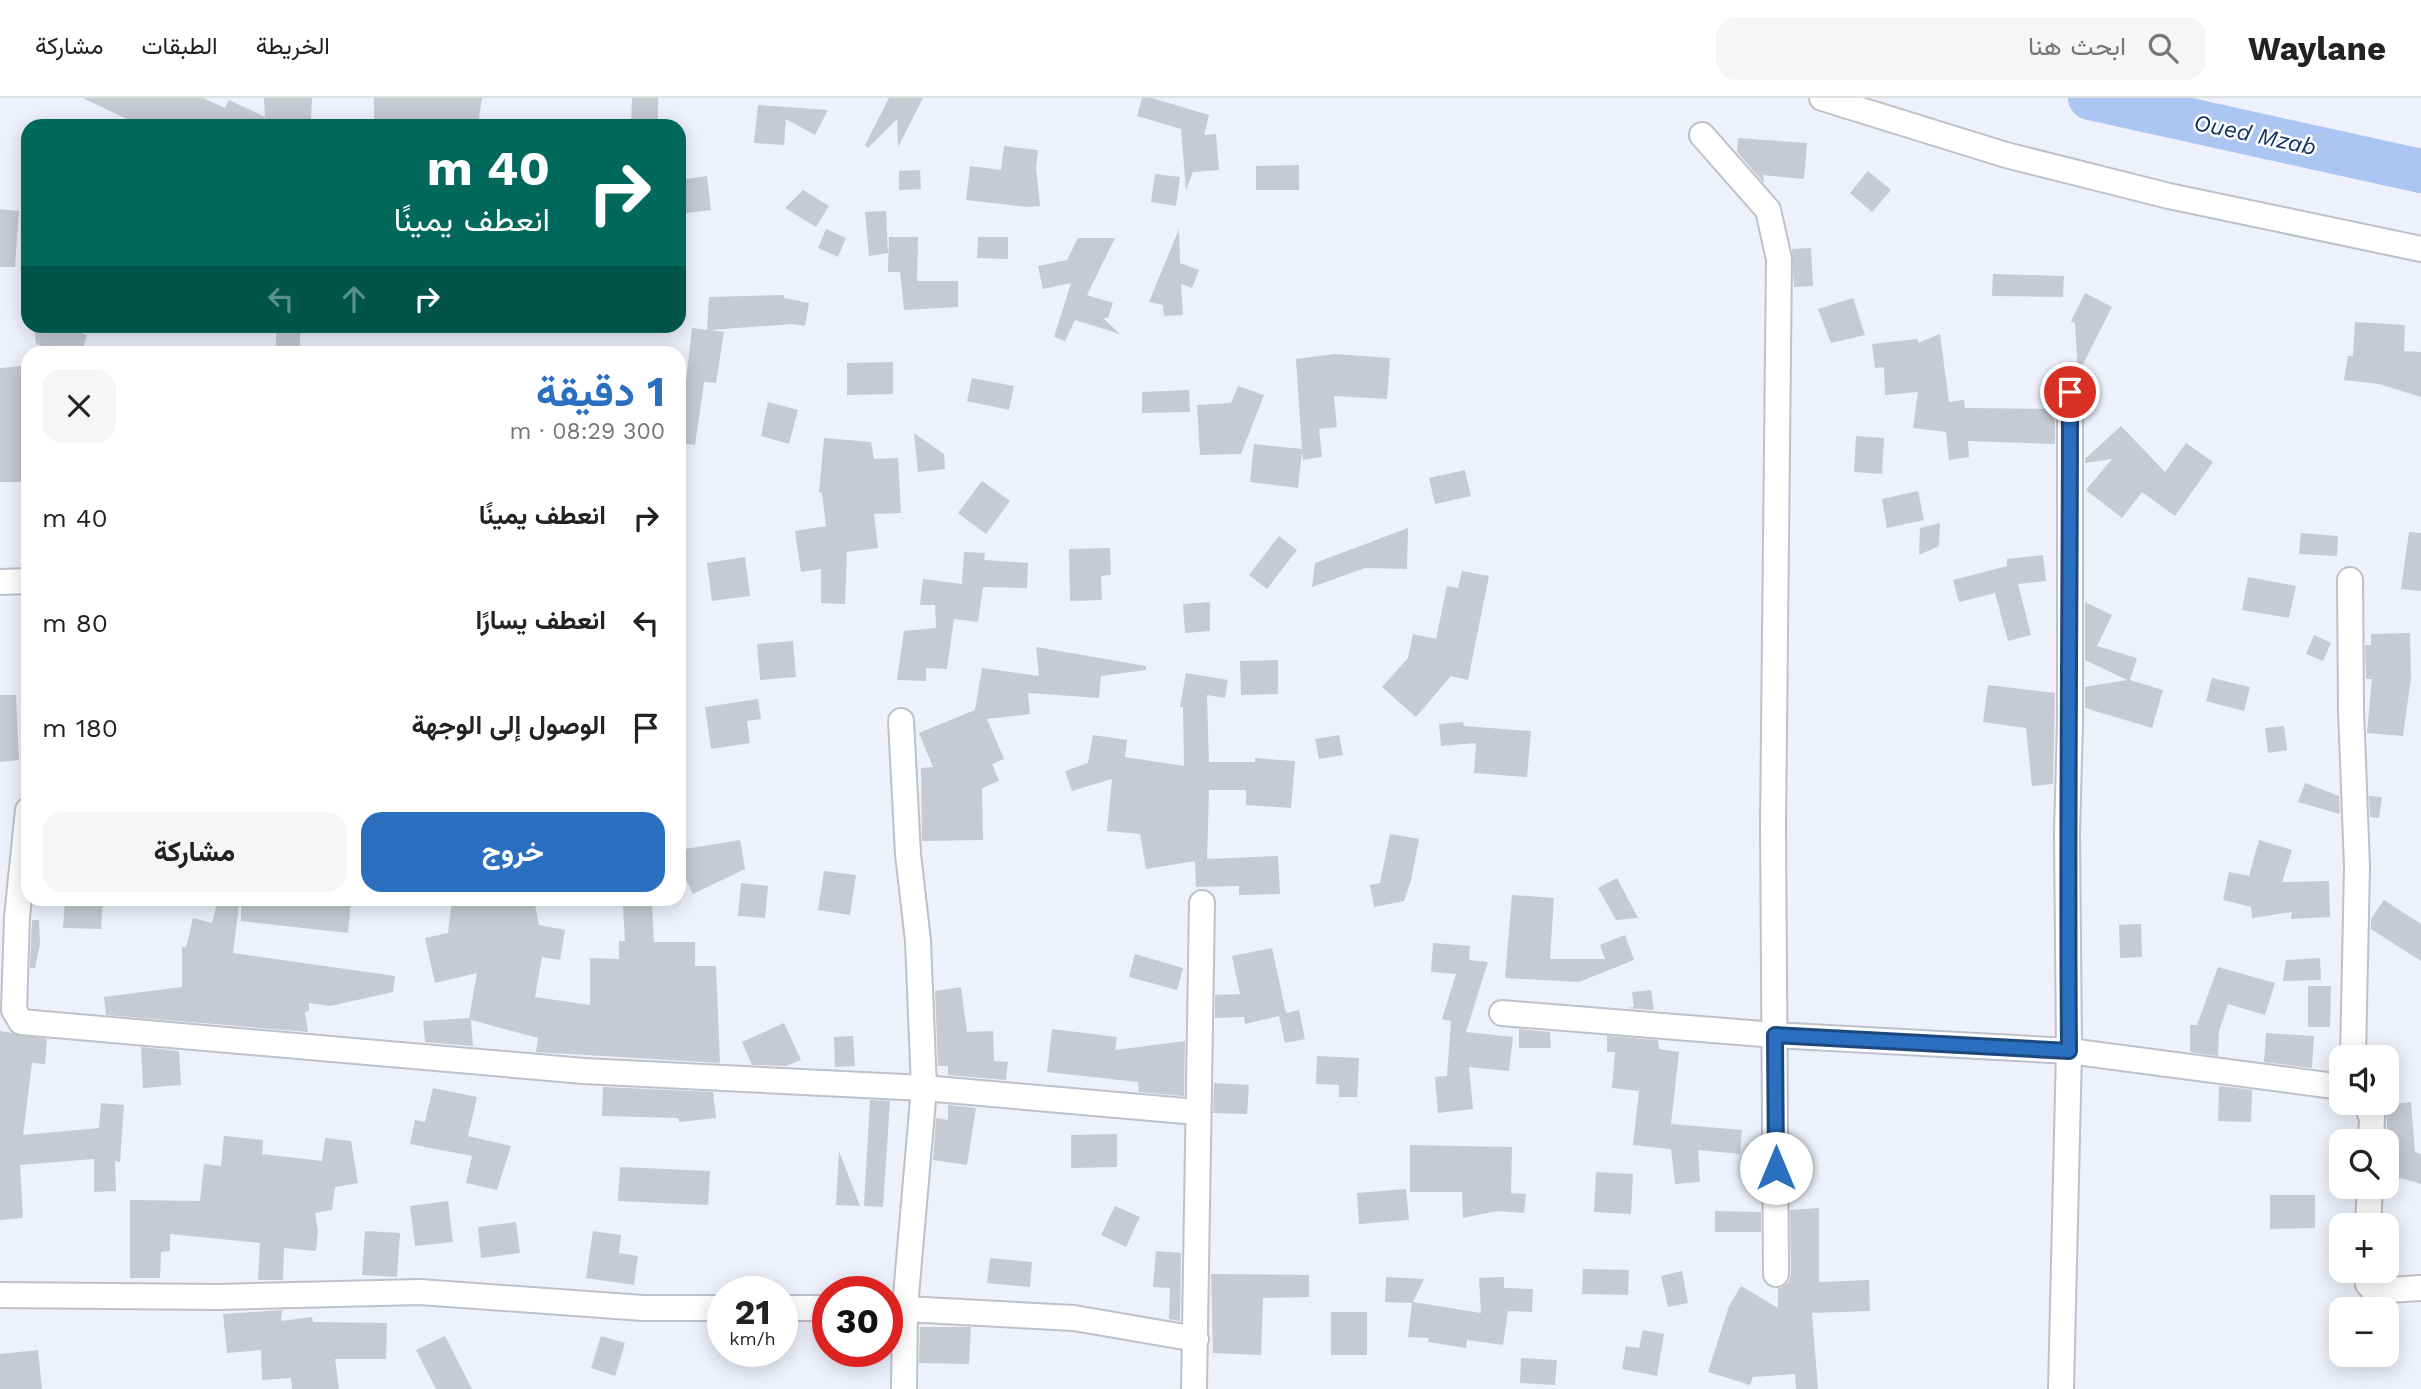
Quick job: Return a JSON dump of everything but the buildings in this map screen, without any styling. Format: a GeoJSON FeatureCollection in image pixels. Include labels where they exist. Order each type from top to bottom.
{"type":"FeatureCollection","features":[{"type":"Feature","properties":{"kind":"street"},"geometry":{"type":"LineString","coordinates":[[1822,98],[2006,155],[2169,196],[2421,249]]}},
{"type":"Feature","properties":{"kind":"street"},"geometry":{"type":"LineString","coordinates":[[1702,135],[1768,210],[1779,259],[1773,824],[1776,1274]]}},
{"type":"Feature","properties":{"kind":"street"},"geometry":{"type":"LineString","coordinates":[[2062,1389],[2069,1051],[2067,832],[2070,709],[2070,392]]}},
{"type":"Feature","properties":{"kind":"street"},"geometry":{"type":"LineString","coordinates":[[2350,580],[2351,710],[2357,867],[2353,1045]]}},
{"type":"Feature","properties":{"kind":"street"},"geometry":{"type":"LineString","coordinates":[[0,582],[21,581]]}},
{"type":"Feature","properties":{"kind":"street"},"geometry":{"type":"LineString","coordinates":[[900,1276],[924,1087],[918,941],[908,854],[901,721]]}},
{"type":"Feature","properties":{"kind":"street"},"geometry":{"type":"LineString","coordinates":[[21,885],[14,998],[15,1016],[21,1021],[584,1071],[924,1087],[1197,1112]]}},
{"type":"Feature","properties":{"kind":"street"},"geometry":{"type":"LineString","coordinates":[[1194,1389],[1202,903]]}},
{"type":"Feature","properties":{"kind":"street"},"geometry":{"type":"LineString","coordinates":[[1502,1013],[1775,1035],[2069,1051],[2329,1085]]}},
{"type":"Feature","properties":{"kind":"street"},"geometry":{"type":"LineString","coordinates":[[2368,1283],[2374,1291],[2421,1288]]}},
{"type":"Feature","properties":{"kind":"street"},"geometry":{"type":"LineString","coordinates":[[0,1294],[217,1297],[419,1292],[643,1308],[707,1308]]}},
{"type":"Feature","properties":{"kind":"street"},"geometry":{"type":"LineString","coordinates":[[903,1308],[1074,1318],[1196,1339]]}},
{"type":"Feature","properties":{"kind":"street"},"geometry":{"type":"LineString","coordinates":[[902,1367],[904,1389]]}},
{"type":"Feature","properties":{"kind":"waterway","name":"Oued Mzab"},"geometry":{"type":"LineString","coordinates":[[2090,98],[2421,171]]}},
{"type":"Feature","properties":{"kind":"route"},"geometry":{"type":"LineString","coordinates":[[1776,1168],[1775,1035],[2069,1051],[2067,832],[2070,392]]}}]}
